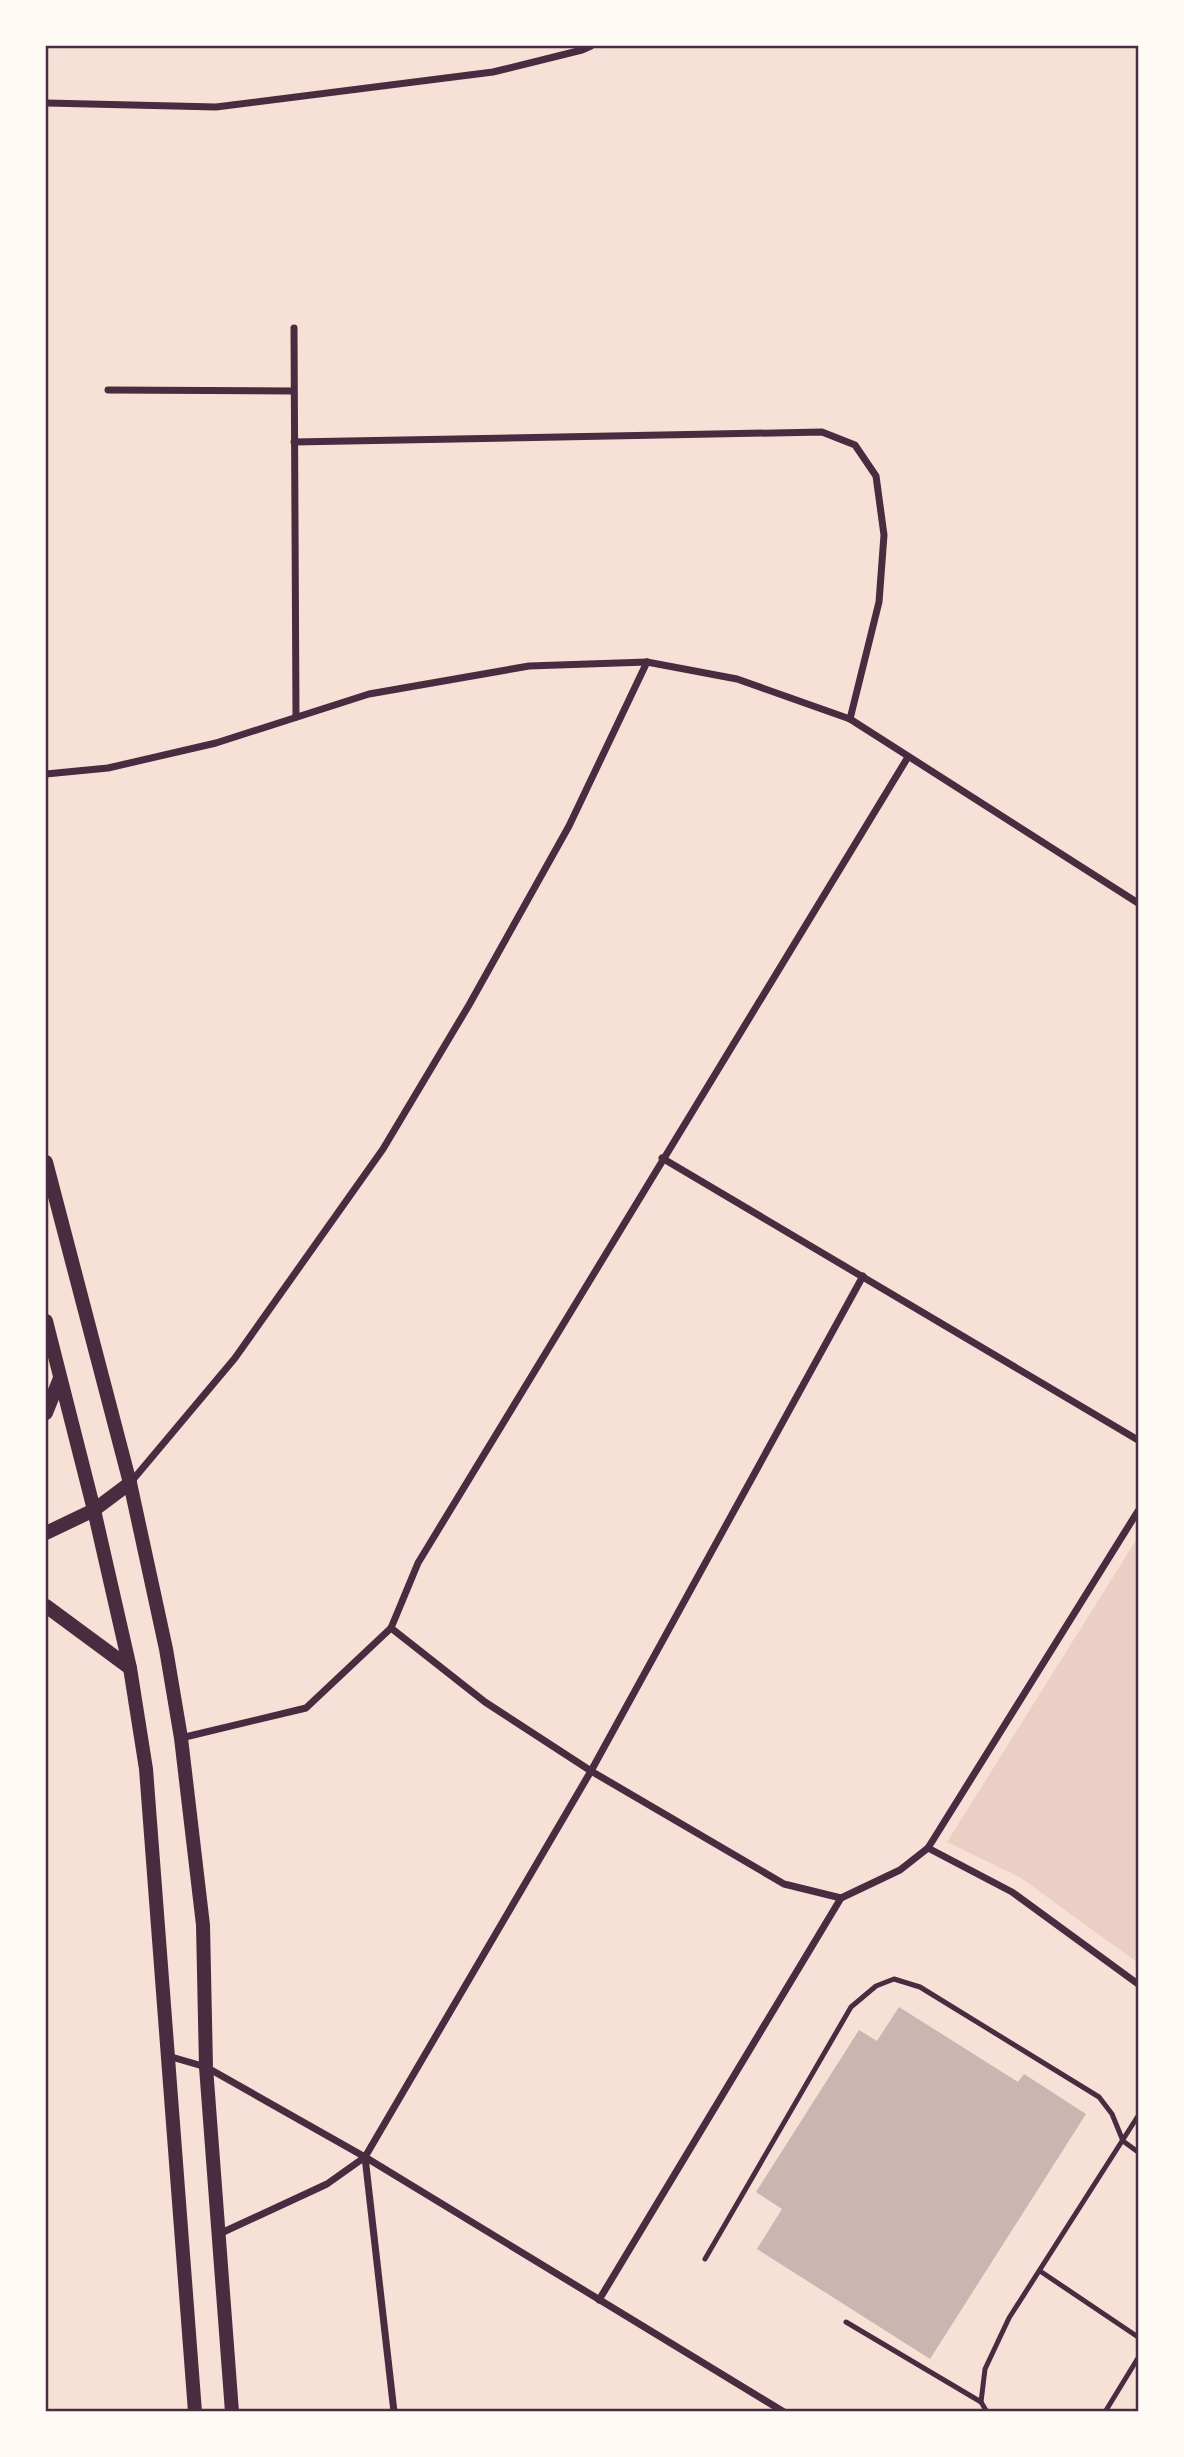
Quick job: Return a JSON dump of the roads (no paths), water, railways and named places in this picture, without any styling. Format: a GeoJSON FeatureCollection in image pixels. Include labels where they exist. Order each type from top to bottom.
{"type":"FeatureCollection","features":[{"type":"Feature","properties":{"kind":"main road"},"geometry":{"type":"LineString","coordinates":[[46,1162],[131,1483],[166,1649],[181,1738],[203,1924],[206,2067],[232,2412]]}},
{"type":"Feature","properties":{"kind":"main road"},"geometry":{"type":"LineString","coordinates":[[46,1321],[94,1510],[130,1668],[146,1769],[195,2412]]}},
{"type":"Feature","properties":{"kind":"main road"},"geometry":{"type":"LineString","coordinates":[[46,1413],[60,1378]]}},
{"type":"Feature","properties":{"kind":"main road"},"geometry":{"type":"LineString","coordinates":[[46,1533],[94,1510],[131,1483]]}},
{"type":"Feature","properties":{"kind":"main road"},"geometry":{"type":"LineString","coordinates":[[46,1606],[130,1668]]}},
{"type":"Feature","properties":{"kind":"street"},"geometry":{"type":"LineString","coordinates":[[47,103],[216,107],[493,72],[591,46]]}},
{"type":"Feature","properties":{"kind":"street"},"geometry":{"type":"LineString","coordinates":[[294,328],[296,717]]}},
{"type":"Feature","properties":{"kind":"street"},"geometry":{"type":"LineString","coordinates":[[108,390],[293,391]]}},
{"type":"Feature","properties":{"kind":"street"},"geometry":{"type":"LineString","coordinates":[[294,442],[822,432],[855,445],[876,476],[884,536],[879,602],[850,719]]}},
{"type":"Feature","properties":{"kind":"street"},"geometry":{"type":"LineString","coordinates":[[131,1483],[235,1358],[383,1149],[469,1005],[569,825],[648,662]]}},
{"type":"Feature","properties":{"kind":"street"},"geometry":{"type":"LineString","coordinates":[[46,774],[108,768],[216,743],[369,694],[529,666],[648,662],[737,679],[850,719],[1139,903]]}},
{"type":"Feature","properties":{"kind":"street"},"geometry":{"type":"LineString","coordinates":[[181,1738],[306,1707],[391,1628],[418,1563],[908,757]]}},
{"type":"Feature","properties":{"kind":"street"},"geometry":{"type":"LineString","coordinates":[[663,1158],[1139,1440]]}},
{"type":"Feature","properties":{"kind":"street"},"geometry":{"type":"LineString","coordinates":[[219,2234],[327,2185],[365,2157],[591,1771],[863,1276]]}},
{"type":"Feature","properties":{"kind":"street"},"geometry":{"type":"LineString","coordinates":[[598,2300],[841,1898],[900,1870],[928,1847],[1139,1511]]}},
{"type":"Feature","properties":{"kind":"street"},"geometry":{"type":"LineString","coordinates":[[391,1628],[485,1702],[591,1771],[784,1884],[841,1898]]}},
{"type":"Feature","properties":{"kind":"street"},"geometry":{"type":"LineString","coordinates":[[928,1847],[1012,1892],[1139,1984]]}},
{"type":"Feature","properties":{"kind":"street"},"geometry":{"type":"LineString","coordinates":[[168,2056],[206,2067],[365,2157],[784,2412]]}},
{"type":"Feature","properties":{"kind":"street"},"geometry":{"type":"LineString","coordinates":[[365,2157],[394,2412]]}},
{"type":"Feature","properties":{"kind":"lane"},"geometry":{"type":"LineString","coordinates":[[705,2259],[850,2007],[876,1986],[894,1979],[920,1987],[1099,2096],[1112,2114],[1123,2141],[1139,2152]]}},
{"type":"Feature","properties":{"kind":"lane"},"geometry":{"type":"LineString","coordinates":[[981,2402],[985,2370],[1009,2318],[1139,2116]]}},
{"type":"Feature","properties":{"kind":"lane"},"geometry":{"type":"LineString","coordinates":[[1040,2272],[1139,2337]]}},
{"type":"Feature","properties":{"kind":"lane"},"geometry":{"type":"LineString","coordinates":[[846,2322],[981,2402],[987,2412]]}},
{"type":"Feature","properties":{"kind":"lane"},"geometry":{"type":"LineString","coordinates":[[1105,2412],[1139,2358]]}}]}
